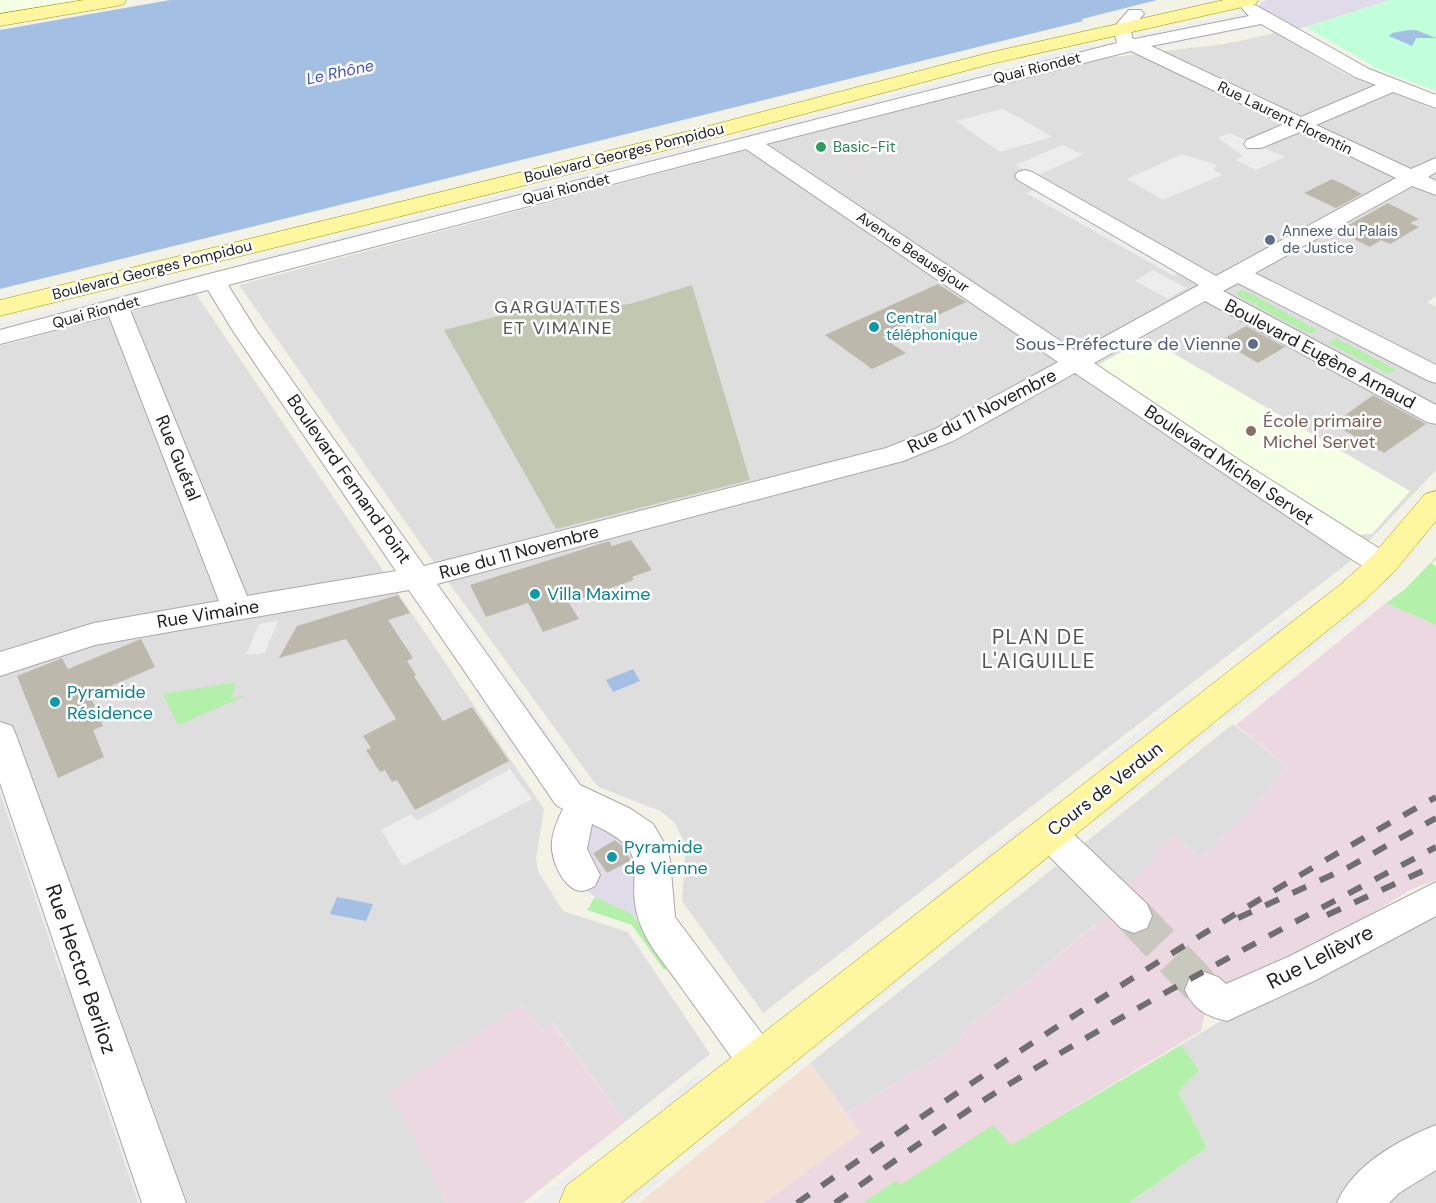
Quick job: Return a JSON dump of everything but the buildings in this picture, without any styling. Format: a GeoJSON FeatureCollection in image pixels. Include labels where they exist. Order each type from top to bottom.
{"type":"FeatureCollection","features":[{"type":"Feature","properties":{"kind":"main road"},"geometry":{"type":"LineString","coordinates":[[0,20],[117,0]]}},
{"type":"Feature","properties":{"kind":"main road","name":"Boulevard Georges Pompidou"},"geometry":{"type":"LineString","coordinates":[[0,308],[689,137],[999,56],[1130,29],[1197,0]]}},
{"type":"Feature","properties":{"kind":"main road","name":"Boulevard Georges Pompidou"},"geometry":{"type":"LineString","coordinates":[[0,295],[1246,1]]}},
{"type":"Feature","properties":{"kind":"main road","name":"Cours de Verdun"},"geometry":{"type":"LineString","coordinates":[[583,1203],[1344,599],[1383,564],[1436,501]]}},
{"type":"Feature","properties":{"kind":"street"},"geometry":{"type":"LineString","coordinates":[[1246,1],[1263,18],[1362,73],[1436,102]]}},
{"type":"Feature","properties":{"kind":"street","name":"Quai Riondet"},"geometry":{"type":"LineString","coordinates":[[0,337],[1087,55],[1130,29],[1263,18]]}},
{"type":"Feature","properties":{"kind":"street","name":"Rue Laurent Florentin"},"geometry":{"type":"LineString","coordinates":[[1130,29],[1299,125],[1436,189]]}},
{"type":"Feature","properties":{"kind":"street"},"geometry":{"type":"LineString","coordinates":[[1254,144],[1393,85]]}},
{"type":"Feature","properties":{"kind":"street","name":"Avenue Beauséjour"},"geometry":{"type":"LineString","coordinates":[[749,142],[1076,363]]}},
{"type":"Feature","properties":{"kind":"street","name":"Rue du 11 Novembre"},"geometry":{"type":"LineString","coordinates":[[418,578],[894,455],[944,435],[1436,164]]}},
{"type":"Feature","properties":{"kind":"street","name":"Boulevard Eugène Arnaud"},"geometry":{"type":"LineString","coordinates":[[1025,176],[1211,288],[1436,416]]}},
{"type":"Feature","properties":{"kind":"street","name":"Boulevard Eugène Arnaud"},"geometry":{"type":"LineString","coordinates":[[1239,274],[1436,375]]}},
{"type":"Feature","properties":{"kind":"street","name":"Boulevard Fernand Point"},"geometry":{"type":"LineString","coordinates":[[213,280],[245,331],[575,799]]}},
{"type":"Feature","properties":{"kind":"street","name":"Rue Guétal"},"geometry":{"type":"LineString","coordinates":[[117,307],[238,610]]}},
{"type":"Feature","properties":{"kind":"street","name":"Boulevard Michel Servet"},"geometry":{"type":"LineString","coordinates":[[1076,363],[1261,487],[1383,564]]}},
{"type":"Feature","properties":{"kind":"street","name":"Rue Vimaine"},"geometry":{"type":"LineString","coordinates":[[0,664],[88,635],[418,578]]}},
{"type":"Feature","properties":{"kind":"street","name":"Rue Hector Berlioz"},"geometry":{"type":"LineString","coordinates":[[0,735],[164,1203]]}},
{"type":"Feature","properties":{"kind":"street"},"geometry":{"type":"LineString","coordinates":[[582,875],[573,864],[569,845],[575,799],[630,825],[646,842],[651,858],[653,900],[659,925],[760,1064]]}},
{"type":"Feature","properties":{"kind":"street"},"geometry":{"type":"LineString","coordinates":[[1049,833],[1134,916]]}},
{"type":"Feature","properties":{"kind":"street","name":"Rue Lelièvre"},"geometry":{"type":"LineString","coordinates":[[1204,990],[1215,1000],[1227,1003],[1301,969],[1436,898]]}},
{"type":"Feature","properties":{"kind":"street"},"geometry":{"type":"LineString","coordinates":[[1359,1203],[1384,1178],[1436,1146]]}},
{"type":"Feature","properties":{"kind":"shaded area"},"geometry":{"type":"Polygon","coordinates":[[[0,0],[98,0],[0,17],[0,0]]]}},
{"type":"Feature","properties":{"kind":"shaded area"},"geometry":{"type":"Polygon","coordinates":[[[1267,0],[1390,0],[1295,30],[1259,8],[1261,2],[1267,0]]]}},
{"type":"Feature","properties":{"kind":"shaded area"},"geometry":{"type":"Polygon","coordinates":[[[1247,13],[1253,16],[1144,39],[1138,35],[1247,13]]]}},
{"type":"Feature","properties":{"kind":"shaded area"},"geometry":{"type":"Polygon","coordinates":[[[1263,21],[1269,25],[1159,48],[1153,44],[1263,21]]]}},
{"type":"Feature","properties":{"kind":"shaded area"},"geometry":{"type":"Polygon","coordinates":[[[1275,33],[1347,75],[1436,110],[1436,296],[1427,302],[1436,307],[1436,470],[1348,563],[763,1013],[682,901],[686,846],[675,823],[660,811],[599,787],[594,782],[425,550],[239,285],[811,133],[1104,58],[1225,44],[1275,33]]]}},
{"type":"Feature","properties":{"kind":"shaded area"},"geometry":{"type":"Polygon","coordinates":[[[1087,45],[1099,48],[1029,66],[1018,63],[1087,45]]]}},
{"type":"Feature","properties":{"kind":"shaded area"},"geometry":{"type":"Polygon","coordinates":[[[993,69],[1004,72],[746,138],[738,135],[993,69]]]}},
{"type":"Feature","properties":{"kind":"shaded area"},"geometry":{"type":"Polygon","coordinates":[[[1003,109],[1052,137],[1000,152],[956,121],[1003,109]]]}},
{"type":"Feature","properties":{"kind":"shaded area"},"geometry":{"type":"Polygon","coordinates":[[[1229,133],[1285,157],[1255,170],[1236,160],[1243,156],[1218,138],[1229,133]]]}},
{"type":"Feature","properties":{"kind":"shaded area"},"geometry":{"type":"Polygon","coordinates":[[[710,141],[720,144],[259,264],[248,260],[710,141]]]}},
{"type":"Feature","properties":{"kind":"shaded area"},"geometry":{"type":"Polygon","coordinates":[[[1063,145],[1083,155],[1036,176],[1015,165],[1063,145]]]}},
{"type":"Feature","properties":{"kind":"shaded area"},"geometry":{"type":"Polygon","coordinates":[[[1182,154],[1217,165],[1213,169],[1222,175],[1163,200],[1127,179],[1182,154]]]}},
{"type":"Feature","properties":{"kind":"shaded area"},"geometry":{"type":"Polygon","coordinates":[[[1034,190],[1181,272],[1174,276],[1026,193],[1034,190]]]}},
{"type":"Feature","properties":{"kind":"shaded area"},"geometry":{"type":"Polygon","coordinates":[[[1153,270],[1186,288],[1168,299],[1135,281],[1153,270]]]}},
{"type":"Feature","properties":{"kind":"shaded area"},"geometry":{"type":"Polygon","coordinates":[[[187,276],[180,285],[0,331],[0,324],[187,276]]]}},
{"type":"Feature","properties":{"kind":"shaded area"},"geometry":{"type":"Polygon","coordinates":[[[692,285],[750,480],[556,529],[444,330],[564,299],[610,306],[630,304],[692,285]]]}},
{"type":"Feature","properties":{"kind":"shaded area"},"geometry":{"type":"Polygon","coordinates":[[[196,294],[544,809],[536,858],[538,871],[563,911],[628,932],[710,1054],[625,1122],[553,1023],[541,1031],[522,1005],[391,1092],[447,1203],[0,1203],[0,346],[196,294]]]}},
{"type":"Feature","properties":{"kind":"shaded area","name":"École primaire Michel Servet"},"geometry":{"type":"Polygon","coordinates":[[[1147,338],[1410,491],[1372,534],[1356,535],[1096,366],[1147,338]]]}},
{"type":"Feature","properties":{"kind":"shaded area"},"geometry":{"type":"Polygon","coordinates":[[[1363,598],[1371,603],[1228,719],[1220,713],[1363,598]]]}},
{"type":"Feature","properties":{"kind":"shaded area"},"geometry":{"type":"Polygon","coordinates":[[[1386,603],[1436,625],[1436,880],[1410,890],[1345,930],[1206,1007],[1201,1031],[1011,1145],[900,1186],[896,1181],[863,1203],[763,1203],[860,1133],[846,1113],[956,1046],[967,1027],[1012,994],[1113,910],[1123,894],[1173,835],[1201,858],[1244,817],[1288,767],[1236,725],[1386,603]]]}},
{"type":"Feature","properties":{"kind":"shaded area"},"geometry":{"type":"Polygon","coordinates":[[[457,605],[583,781],[576,785],[450,608],[457,605]]]}},
{"type":"Feature","properties":{"kind":"shaded area"},"geometry":{"type":"Polygon","coordinates":[[[1285,617],[1292,622],[1245,660],[1237,655],[1285,617]]]}},
{"type":"Feature","properties":{"kind":"shaded area"},"geometry":{"type":"Polygon","coordinates":[[[278,621],[265,653],[246,655],[259,624],[278,621]]]}},
{"type":"Feature","properties":{"kind":"shaded area"},"geometry":{"type":"Polygon","coordinates":[[[1189,692],[1197,698],[1102,771],[1094,765],[1189,692]]]}},
{"type":"Feature","properties":{"kind":"shaded area"},"geometry":{"type":"Polygon","coordinates":[[[483,693],[524,752],[516,756],[476,696],[483,693]]]}},
{"type":"Feature","properties":{"kind":"shaded area"},"geometry":{"type":"Polygon","coordinates":[[[1209,721],[1217,727],[1111,813],[1103,806],[1209,721]]]}},
{"type":"Feature","properties":{"kind":"shaded area"},"geometry":{"type":"Polygon","coordinates":[[[1233,724],[1288,767],[1244,817],[1201,858],[1173,835],[1124,894],[1143,912],[1094,925],[1012,994],[967,1027],[956,1046],[846,1113],[810,1063],[1233,724]]]}},
{"type":"Feature","properties":{"kind":"shaded area"},"geometry":{"type":"Polygon","coordinates":[[[0,761],[73,973],[62,978],[0,793],[0,761]]]}},
{"type":"Feature","properties":{"kind":"shaded area"},"geometry":{"type":"Polygon","coordinates":[[[510,769],[532,799],[403,866],[381,830],[411,814],[417,821],[510,769]]]}},
{"type":"Feature","properties":{"kind":"shaded area"},"geometry":{"type":"Polygon","coordinates":[[[565,811],[610,831],[632,851],[640,900],[639,922],[631,913],[595,897],[572,879],[565,811]],[[616,839],[614,843],[593,852],[607,873],[631,859],[616,843],[619,842],[616,839]]]}},
{"type":"Feature","properties":{"kind":"shaded area"},"geometry":{"type":"Polygon","coordinates":[[[1023,825],[1030,831],[935,907],[928,901],[1023,825]]]}},
{"type":"Feature","properties":{"kind":"shaded area"},"geometry":{"type":"Polygon","coordinates":[[[1436,910],[1436,1203],[1129,1203],[1207,1147],[1178,1092],[1198,1070],[1181,1045],[1272,990],[1355,955],[1436,910]]]}},
{"type":"Feature","properties":{"kind":"shaded area"},"geometry":{"type":"Polygon","coordinates":[[[901,969],[907,976],[842,1030],[835,1023],[901,969]]]}},
{"type":"Feature","properties":{"kind":"shaded area"},"geometry":{"type":"Polygon","coordinates":[[[522,1005],[541,1031],[552,1023],[625,1122],[523,1203],[447,1203],[390,1092],[522,1005]]]}},
{"type":"Feature","properties":{"kind":"shaded area"},"geometry":{"type":"Polygon","coordinates":[[[102,1057],[152,1203],[138,1203],[91,1063],[102,1057]]]}},
{"type":"Feature","properties":{"kind":"shaded area"},"geometry":{"type":"Polygon","coordinates":[[[810,1063],[860,1133],[763,1203],[639,1203],[810,1063]]]}},
{"type":"Feature","properties":{"kind":"shaded area"},"geometry":{"type":"Polygon","coordinates":[[[699,1073],[706,1082],[667,1112],[660,1104],[699,1073]]]}},
{"type":"Feature","properties":{"kind":"shaded area"},"geometry":{"type":"Polygon","coordinates":[[[657,1166],[665,1177],[633,1203],[611,1203],[657,1166]]]}},
{"type":"Feature","properties":{"kind":"shaded area"},"geometry":{"type":"Polygon","coordinates":[[[575,1170],[582,1181],[554,1203],[533,1203],[575,1170]]]}},
{"type":"Feature","properties":{"kind":"green space"},"geometry":{"type":"Polygon","coordinates":[[[1390,0],[1436,0],[1436,91],[1380,70],[1306,27],[1390,0]]]}},
{"type":"Feature","properties":{"kind":"green space"},"geometry":{"type":"Polygon","coordinates":[[[1241,290],[1317,330],[1312,333],[1306,332],[1237,295],[1236,293],[1241,290]]]}},
{"type":"Feature","properties":{"kind":"green space"},"geometry":{"type":"Polygon","coordinates":[[[1336,338],[1396,370],[1389,374],[1328,343],[1336,338]]]}},
{"type":"Feature","properties":{"kind":"green space"},"geometry":{"type":"Polygon","coordinates":[[[1436,557],[1436,560],[1431,563],[1436,567],[1436,625],[1386,603],[1404,590],[1436,557]]]}},
{"type":"Feature","properties":{"kind":"green space"},"geometry":{"type":"Polygon","coordinates":[[[236,682],[231,699],[247,695],[178,725],[163,694],[236,682]]]}},
{"type":"Feature","properties":{"kind":"green space"},"geometry":{"type":"Polygon","coordinates":[[[595,897],[631,913],[671,965],[664,970],[632,925],[587,910],[595,897]]]}},
{"type":"Feature","properties":{"kind":"green space"},"geometry":{"type":"Polygon","coordinates":[[[1181,1045],[1199,1070],[1178,1092],[1207,1147],[1129,1203],[863,1203],[896,1180],[900,1185],[993,1125],[1011,1145],[1181,1045]]]}},
{"type":"Feature","properties":{"kind":"water","name":"Le Rhône"},"geometry":{"type":"Polygon","coordinates":[[[170,0],[1157,0],[1082,19],[1083,21],[0,289],[0,30],[170,0]]]}},
{"type":"Feature","properties":{"kind":"water"},"geometry":{"type":"Polygon","coordinates":[[[1416,30],[1436,38],[1416,38],[1412,46],[1389,36],[1392,33],[1416,30]]]}},
{"type":"Feature","properties":{"kind":"water"},"geometry":{"type":"Polygon","coordinates":[[[633,669],[640,681],[613,692],[606,680],[633,669]]]}},
{"type":"Feature","properties":{"kind":"water"},"geometry":{"type":"Polygon","coordinates":[[[337,897],[373,904],[366,921],[330,914],[337,897]]]}},
{"type":"Feature","properties":{"kind":"tunnel"},"geometry":{"type":"LineString","coordinates":[[1134,916],[1204,990]]}},
{"type":"Feature","properties":{"kind":"railway"},"geometry":{"type":"LineString","coordinates":[[797,1203],[1032,1043],[1191,941],[1436,797]]}},
{"type":"Feature","properties":{"kind":"railway"},"geometry":{"type":"LineString","coordinates":[[1238,918],[1349,867],[1436,818]]}},
{"type":"Feature","properties":{"kind":"railway"},"geometry":{"type":"LineString","coordinates":[[835,1203],[966,1112],[1063,1052],[1222,962],[1436,847]]}},
{"type":"Feature","properties":{"kind":"railway"},"geometry":{"type":"LineString","coordinates":[[1327,915],[1436,865]]}},
{"type":"Feature","properties":{"kind":"place","name":"Basic-Fit"},"geometry":{"type":"Point","coordinates":[821,147]}},
{"type":"Feature","properties":{"kind":"place","name":"Annexe du Palais de Justice"},"geometry":{"type":"Point","coordinates":[1270,240]}},
{"type":"Feature","properties":{"kind":"place","name":"Central téléphonique"},"geometry":{"type":"Point","coordinates":[874,327]}},
{"type":"Feature","properties":{"kind":"place","name":"Sous-Préfecture de Vienne"},"geometry":{"type":"Point","coordinates":[1253,344]}},
{"type":"Feature","properties":{"kind":"place","name":"École primaire Michel Servet"},"geometry":{"type":"Point","coordinates":[1251,431]}},
{"type":"Feature","properties":{"kind":"place","name":"Villa Maxime"},"geometry":{"type":"Point","coordinates":[535,594]}},
{"type":"Feature","properties":{"kind":"place","name":"Pyramide Résidence"},"geometry":{"type":"Point","coordinates":[55,702]}},
{"type":"Feature","properties":{"kind":"place","name":"Pyramide de Vienne"},"geometry":{"type":"Point","coordinates":[612,857]}},
{"type":"Feature","properties":{"kind":"district","name":"GARGUATTES ET VIMAINE"},"geometry":{"type":"Point","coordinates":[558,317]}},
{"type":"Feature","properties":{"kind":"district","name":"PLAN DE L'AIGUILLE"},"geometry":{"type":"Point","coordinates":[1039,649]}}]}
